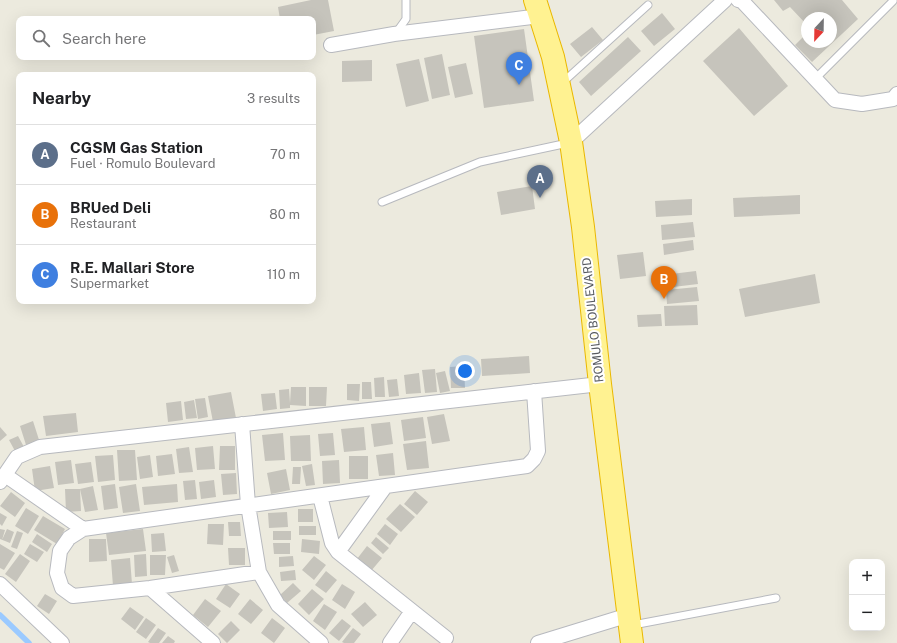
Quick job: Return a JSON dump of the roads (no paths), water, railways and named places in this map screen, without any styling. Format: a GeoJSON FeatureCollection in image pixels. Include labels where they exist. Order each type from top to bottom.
{"type":"FeatureCollection","features":[{"type":"Feature","properties":{"kind":"highway","name":"ROMULO BOULEVARD"},"geometry":{"type":"LineString","coordinates":[[537,8],[553,57],[572,142],[600,384],[631,628]]}},
{"type":"Feature","properties":{"kind":"street"},"geometry":{"type":"LineString","coordinates":[[572,142],[725,0]]}},
{"type":"Feature","properties":{"kind":"street"},"geometry":{"type":"LineString","coordinates":[[738,0],[742,2],[816,78],[835,100],[862,104],[896,98]]}},
{"type":"Feature","properties":{"kind":"street"},"geometry":{"type":"LineString","coordinates":[[331,45],[537,8]]}},
{"type":"Feature","properties":{"kind":"street"},"geometry":{"type":"LineString","coordinates":[[83,528],[2,479],[17,457],[40,447],[600,384]]}},
{"type":"Feature","properties":{"kind":"street"},"geometry":{"type":"LineString","coordinates":[[259,572],[150,588],[73,596],[62,588],[58,573],[60,551],[69,538],[83,528],[527,466],[534,459],[538,451],[534,391]]}},
{"type":"Feature","properties":{"kind":"street"},"geometry":{"type":"LineString","coordinates":[[242,424],[248,504],[259,572],[278,605],[321,643]]}},
{"type":"Feature","properties":{"kind":"street"},"geometry":{"type":"LineString","coordinates":[[338,552],[385,487]]}},
{"type":"Feature","properties":{"kind":"street"},"geometry":{"type":"LineString","coordinates":[[320,496],[332,544],[338,552],[446,638]]}},
{"type":"Feature","properties":{"kind":"street"},"geometry":{"type":"LineString","coordinates":[[0,584],[62,643]]}},
{"type":"Feature","properties":{"kind":"street"},"geometry":{"type":"LineString","coordinates":[[150,588],[213,643]]}},
{"type":"Feature","properties":{"kind":"street"},"geometry":{"type":"LineString","coordinates":[[390,643],[412,611]]}},
{"type":"Feature","properties":{"kind":"street"},"geometry":{"type":"LineString","coordinates":[[538,643],[631,628]]}},
{"type":"Feature","properties":{"kind":"lane"},"geometry":{"type":"LineString","coordinates":[[396,34],[406,19],[406,0]]}},
{"type":"Feature","properties":{"kind":"lane"},"geometry":{"type":"LineString","coordinates":[[816,78],[893,0]]}},
{"type":"Feature","properties":{"kind":"lane"},"geometry":{"type":"LineString","coordinates":[[559,86],[648,5]]}},
{"type":"Feature","properties":{"kind":"lane"},"geometry":{"type":"LineString","coordinates":[[382,202],[480,162],[572,142]]}},
{"type":"Feature","properties":{"kind":"lane"},"geometry":{"type":"LineString","coordinates":[[631,628],[776,598]]}},
{"type":"Feature","properties":{"kind":"waterway"},"geometry":{"type":"LineString","coordinates":[[0,615],[29,643]]}},
{"type":"Feature","properties":{"kind":"place","name":"R.E. Mallari Store"},"geometry":{"type":"Point","coordinates":[519,85]}},
{"type":"Feature","properties":{"kind":"place","name":"CGSM Gas Station"},"geometry":{"type":"Point","coordinates":[540,198]}},
{"type":"Feature","properties":{"kind":"place","name":"BRUed Deli"},"geometry":{"type":"Point","coordinates":[664,299]}}]}
